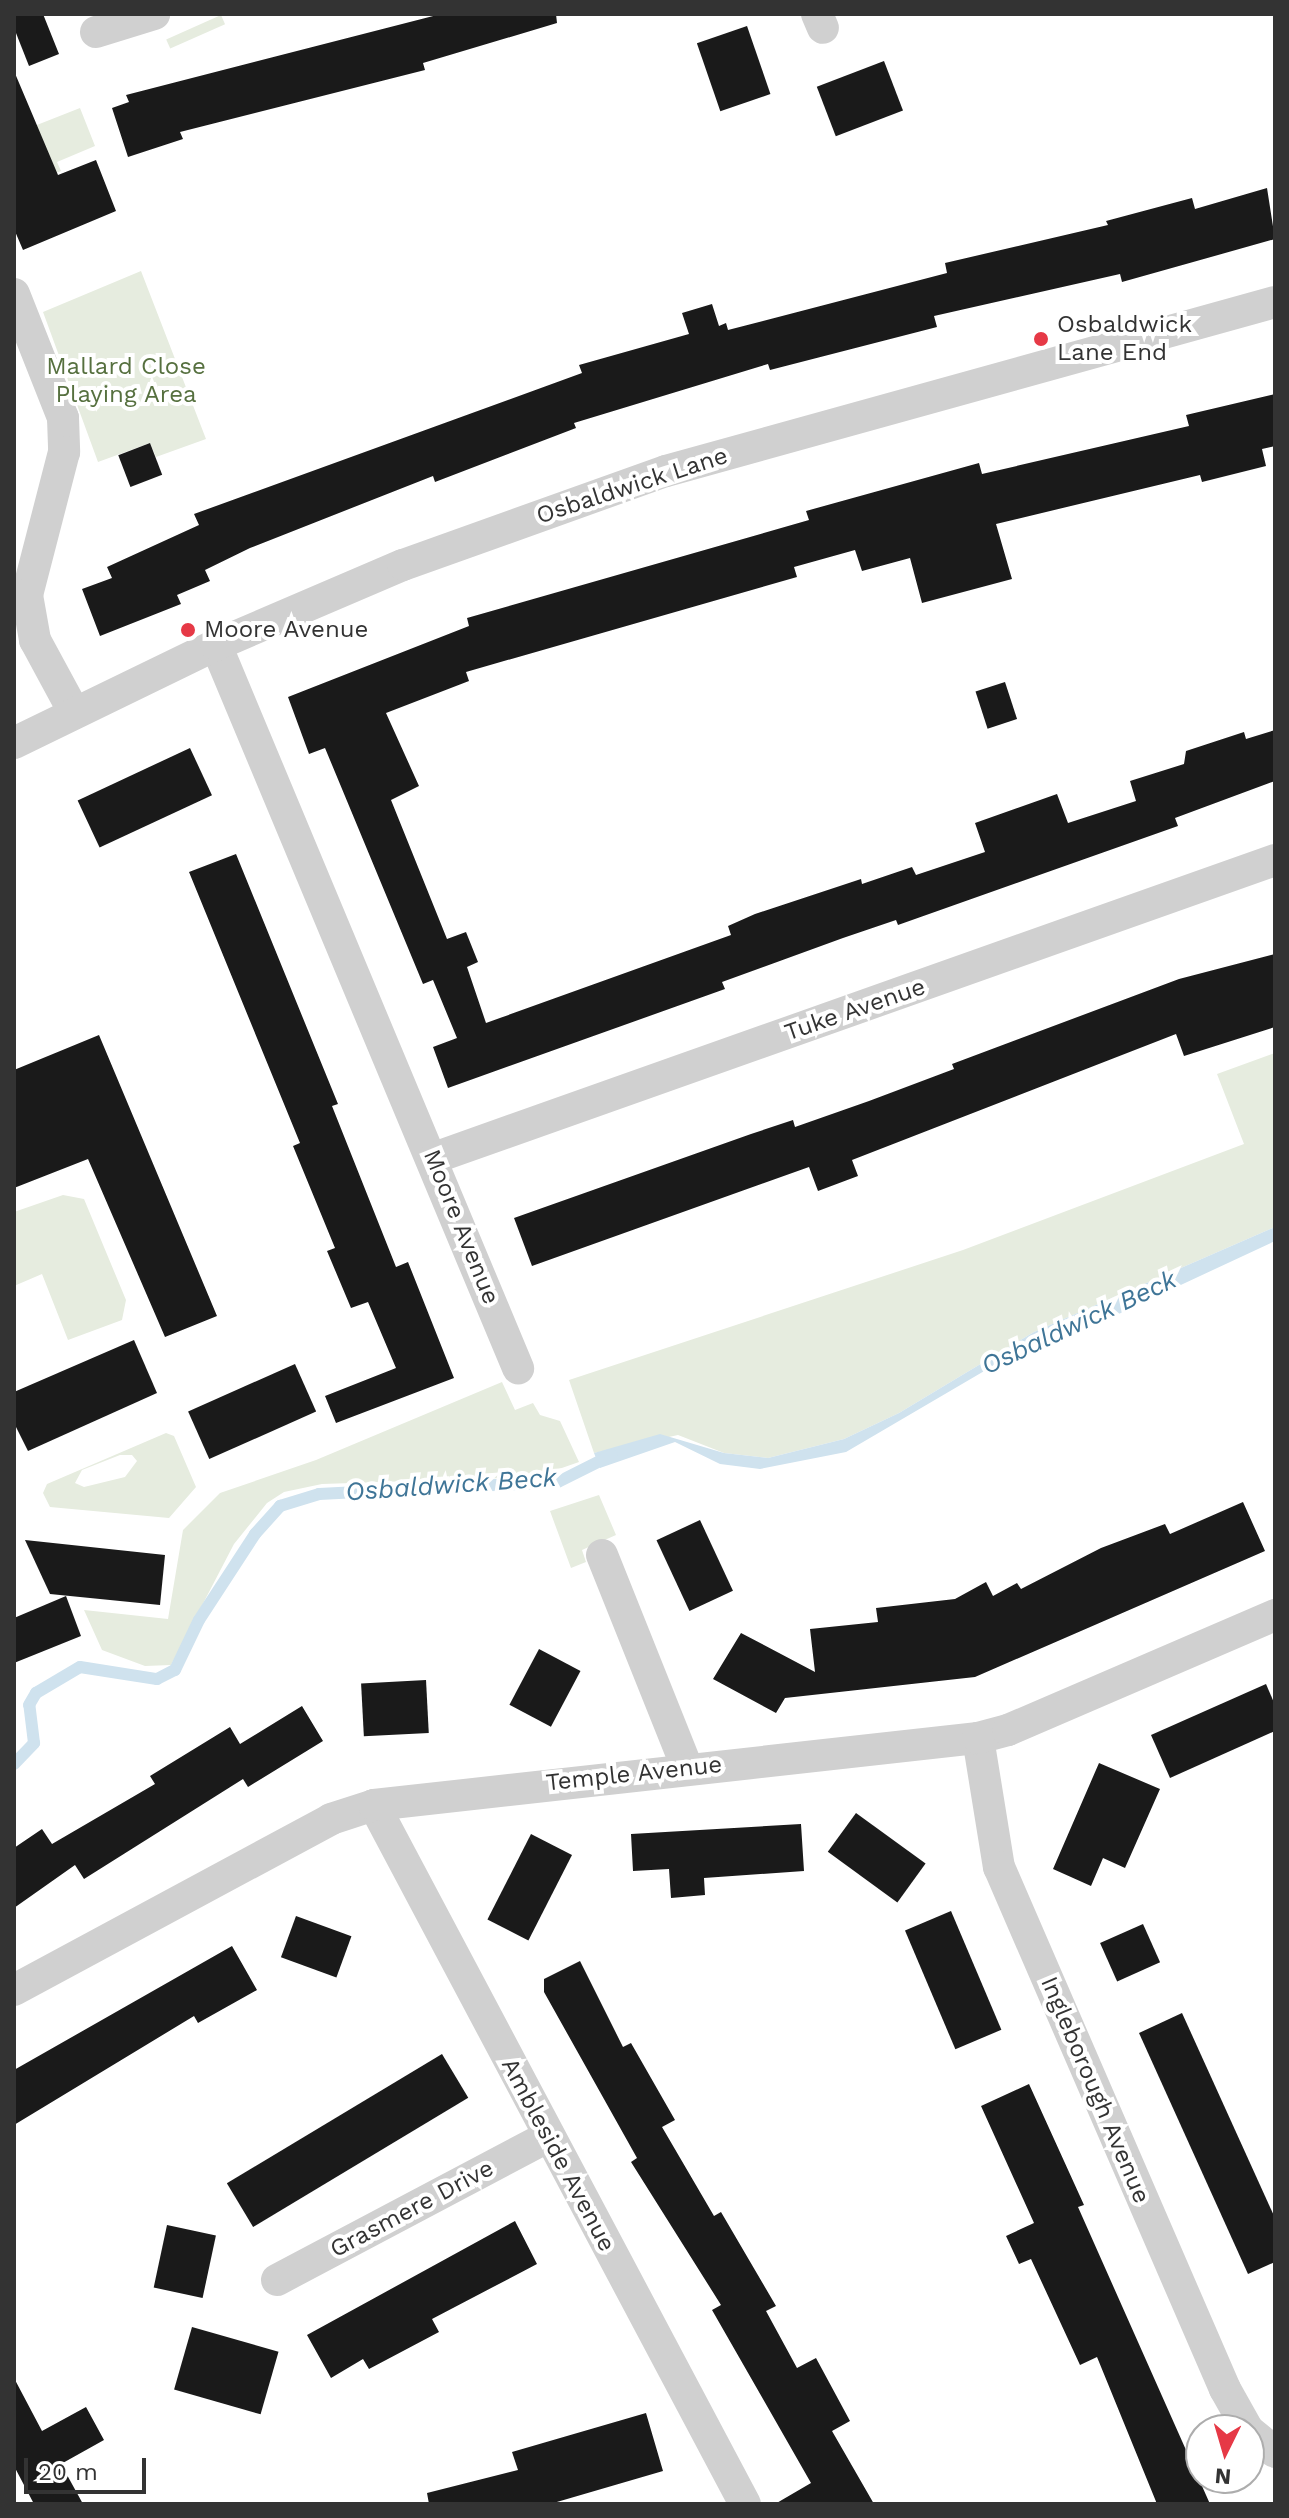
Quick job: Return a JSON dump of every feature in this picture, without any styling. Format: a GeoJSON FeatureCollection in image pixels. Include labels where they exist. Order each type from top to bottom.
{"type":"FeatureCollection","features":[{"type":"Feature","properties":{"kind":"street"},"geometry":{"type":"LineString","coordinates":[[96,32],[154,14]]}},
{"type":"Feature","properties":{"kind":"street"},"geometry":{"type":"LineString","coordinates":[[14,294],[63,418],[64,452],[27,595],[35,640],[74,712]]}},
{"type":"Feature","properties":{"kind":"street","name":"Osbaldwick Lane"},"geometry":{"type":"LineString","coordinates":[[14,743],[216,645],[403,565],[666,471],[1275,302]]}},
{"type":"Feature","properties":{"kind":"street","name":"Moore Avenue"},"geometry":{"type":"LineString","coordinates":[[216,645],[434,1158],[518,1368]]}},
{"type":"Feature","properties":{"kind":"street","name":"Tuke Avenue"},"geometry":{"type":"LineString","coordinates":[[434,1158],[1275,860]]}},
{"type":"Feature","properties":{"kind":"street"},"geometry":{"type":"LineString","coordinates":[[602,1555],[687,1768]]}},
{"type":"Feature","properties":{"kind":"street","name":"Temple Avenue"},"geometry":{"type":"LineString","coordinates":[[14,1990],[331,1819],[374,1805],[978,1738],[1008,1730],[1275,1615]]}},
{"type":"Feature","properties":{"kind":"street","name":"Ingleborough Avenue"},"geometry":{"type":"LineString","coordinates":[[978,1738],[999,1867],[1225,2389],[1239,2414]]}},
{"type":"Feature","properties":{"kind":"street","name":"Ambleside Avenue"},"geometry":{"type":"LineString","coordinates":[[374,1805],[547,2137],[745,2504]]}},
{"type":"Feature","properties":{"kind":"street","name":"Grasmere Drive"},"geometry":{"type":"LineString","coordinates":[[277,2280],[547,2137]]}},
{"type":"Feature","properties":{"kind":"green space"},"geometry":{"type":"Polygon","coordinates":[[[221,15],[225,24],[170,49],[166,39],[221,15]]]}},
{"type":"Feature","properties":{"kind":"green space"},"geometry":{"type":"Polygon","coordinates":[[[80,108],[95,146],[57,162],[61,171],[34,183],[14,134],[80,108]]]}},
{"type":"Feature","properties":{"kind":"green space","name":"Mallard Close Playing Area"},"geometry":{"type":"Polygon","coordinates":[[[141,271],[206,439],[156,457],[150,443],[98,462],[43,312],[141,271]]]}},
{"type":"Feature","properties":{"kind":"green space"},"geometry":{"type":"Polygon","coordinates":[[[1275,1053],[1275,1227],[1034,1332],[899,1413],[844,1439],[768,1458],[724,1453],[678,1435],[594,1453],[569,1380],[963,1250],[1244,1144],[1217,1074],[1275,1053]]]}},
{"type":"Feature","properties":{"kind":"green space"},"geometry":{"type":"Polygon","coordinates":[[[63,1195],[84,1199],[126,1300],[122,1320],[68,1340],[42,1274],[14,1286],[14,1212],[63,1195]]]}},
{"type":"Feature","properties":{"kind":"green space"},"geometry":{"type":"Polygon","coordinates":[[[502,1382],[515,1410],[533,1403],[540,1415],[560,1421],[579,1462],[536,1477],[322,1484],[284,1492],[267,1503],[234,1544],[171,1665],[145,1666],[102,1650],[84,1610],[168,1619],[183,1530],[220,1493],[316,1460],[502,1382]]]}},
{"type":"Feature","properties":{"kind":"green space"},"geometry":{"type":"Polygon","coordinates":[[[166,1433],[174,1436],[196,1487],[169,1518],[50,1507],[43,1493],[47,1484],[166,1433]],[[120,1455],[82,1470],[75,1483],[84,1487],[125,1477],[137,1461],[132,1455],[120,1455]]]}},
{"type":"Feature","properties":{"kind":"green space"},"geometry":{"type":"Polygon","coordinates":[[[599,1495],[616,1535],[582,1550],[586,1562],[571,1568],[550,1511],[599,1495]]]}},
{"type":"Feature","properties":{"kind":"water"},"geometry":{"type":"Polygon","coordinates":[[[1275,1227],[1275,1241],[1063,1340],[1015,1353],[846,1452],[760,1469],[720,1464],[675,1442],[600,1468],[594,1453],[660,1434],[724,1453],[768,1458],[844,1439],[899,1413],[1034,1332],[1275,1227]]]}},
{"type":"Feature","properties":{"kind":"building"},"geometry":{"type":"Polygon","coordinates":[[[14,14],[43,14],[59,54],[29,66],[14,28],[14,14]]]}},
{"type":"Feature","properties":{"kind":"building"},"geometry":{"type":"Polygon","coordinates":[[[441,14],[556,14],[557,23],[423,63],[425,70],[180,132],[183,139],[128,157],[112,108],[129,102],[126,95],[441,14]]]}},
{"type":"Feature","properties":{"kind":"building"},"geometry":{"type":"Polygon","coordinates":[[[747,26],[770,94],[720,111],[697,43],[747,26]]]}},
{"type":"Feature","properties":{"kind":"building"},"geometry":{"type":"Polygon","coordinates":[[[884,61],[903,110],[836,136],[817,87],[884,61]]]}},
{"type":"Feature","properties":{"kind":"building"},"geometry":{"type":"Polygon","coordinates":[[[14,71],[58,175],[96,160],[116,211],[23,250],[14,229],[14,71]]]}},
{"type":"Feature","properties":{"kind":"building"},"geometry":{"type":"Polygon","coordinates":[[[1267,188],[1275,239],[1122,282],[1120,274],[934,316],[937,327],[770,370],[768,364],[574,423],[576,428],[435,482],[433,476],[250,548],[205,570],[210,581],[177,595],[181,604],[100,636],[82,589],[112,578],[107,567],[199,525],[194,514],[582,373],[579,365],[689,334],[682,313],[712,304],[719,326],[726,323],[728,330],[947,273],[945,263],[1108,225],[1106,221],[1192,198],[1195,209],[1267,188]]]}},
{"type":"Feature","properties":{"kind":"building"},"geometry":{"type":"Polygon","coordinates":[[[1275,394],[1275,446],[1262,449],[1266,466],[1202,482],[1200,475],[996,524],[1012,579],[922,603],[910,558],[862,571],[855,550],[794,567],[797,577],[466,672],[469,681],[386,713],[419,786],[391,800],[447,939],[466,932],[478,962],[467,967],[486,1023],[731,935],[728,926],[755,914],[861,879],[862,884],[912,867],[916,875],[985,852],[975,823],[1057,794],[1068,823],[1136,801],[1130,781],[1184,764],[1186,751],[1244,732],[1246,739],[1275,730],[1275,781],[1175,818],[1178,826],[898,925],[896,920],[843,938],[722,982],[725,989],[448,1088],[433,1047],[457,1038],[433,980],[423,984],[325,748],[309,754],[288,697],[469,626],[467,618],[809,520],[806,511],[979,463],[982,474],[1189,426],[1186,415],[1275,394]]]}},
{"type":"Feature","properties":{"kind":"building"},"geometry":{"type":"Polygon","coordinates":[[[150,443],[162,475],[130,487],[118,455],[150,443]]]}},
{"type":"Feature","properties":{"kind":"building"},"geometry":{"type":"Polygon","coordinates":[[[1005,682],[1017,719],[988,729],[976,692],[1005,682]]]}},
{"type":"Feature","properties":{"kind":"building"},"geometry":{"type":"Polygon","coordinates":[[[190,748],[212,795],[100,848],[78,800],[190,748]]]}},
{"type":"Feature","properties":{"kind":"building"},"geometry":{"type":"Polygon","coordinates":[[[236,854],[338,1104],[332,1106],[396,1267],[408,1262],[454,1378],[336,1423],[325,1396],[396,1368],[368,1302],[351,1308],[327,1251],[335,1248],[293,1146],[300,1143],[189,872],[236,854]]]}},
{"type":"Feature","properties":{"kind":"building"},"geometry":{"type":"Polygon","coordinates":[[[1275,954],[1275,1027],[1184,1056],[1176,1034],[852,1160],[858,1176],[818,1191],[809,1167],[532,1266],[514,1218],[793,1120],[795,1127],[869,1101],[954,1069],[952,1064],[1179,979],[1275,954]]]}},
{"type":"Feature","properties":{"kind":"building"},"geometry":{"type":"Polygon","coordinates":[[[99,1035],[217,1316],[165,1337],[88,1159],[14,1188],[14,1070],[99,1035]]]}},
{"type":"Feature","properties":{"kind":"building"},"geometry":{"type":"Polygon","coordinates":[[[134,1340],[157,1393],[28,1451],[14,1423],[14,1392],[134,1340]]]}},
{"type":"Feature","properties":{"kind":"building"},"geometry":{"type":"Polygon","coordinates":[[[295,1364],[316,1412],[209,1459],[188,1412],[295,1364]]]}},
{"type":"Feature","properties":{"kind":"building"},"geometry":{"type":"Polygon","coordinates":[[[1243,1502],[1265,1551],[975,1677],[785,1698],[776,1713],[713,1679],[741,1633],[815,1672],[810,1629],[878,1622],[876,1608],[955,1599],[986,1582],[993,1596],[1017,1583],[1021,1589],[1101,1548],[1165,1524],[1170,1534],[1243,1502]]]}},
{"type":"Feature","properties":{"kind":"building"},"geometry":{"type":"Polygon","coordinates":[[[700,1520],[733,1591],[689,1611],[656,1540],[700,1520]]]}},
{"type":"Feature","properties":{"kind":"building"},"geometry":{"type":"Polygon","coordinates":[[[25,1540],[165,1555],[160,1605],[50,1594],[25,1540]]]}},
{"type":"Feature","properties":{"kind":"building"},"geometry":{"type":"Polygon","coordinates":[[[66,1596],[81,1636],[14,1663],[14,1618],[66,1596]]]}},
{"type":"Feature","properties":{"kind":"building"},"geometry":{"type":"Polygon","coordinates":[[[539,1649],[580,1671],[551,1727],[509,1705],[539,1649]]]}},
{"type":"Feature","properties":{"kind":"building"},"geometry":{"type":"Polygon","coordinates":[[[426,1680],[429,1733],[364,1736],[361,1683],[426,1680]]]}},
{"type":"Feature","properties":{"kind":"building"},"geometry":{"type":"Polygon","coordinates":[[[1266,1684],[1275,1705],[1275,1731],[1170,1778],[1151,1735],[1266,1684]]]}},
{"type":"Feature","properties":{"kind":"building"},"geometry":{"type":"Polygon","coordinates":[[[302,1706],[323,1741],[248,1787],[243,1779],[84,1879],[75,1865],[14,1908],[14,1848],[42,1829],[52,1844],[155,1784],[150,1776],[230,1727],[240,1744],[302,1706]]]}},
{"type":"Feature","properties":{"kind":"building"},"geometry":{"type":"Polygon","coordinates":[[[1099,1763],[1160,1789],[1125,1868],[1103,1858],[1091,1886],[1053,1869],[1099,1763]]]}},
{"type":"Feature","properties":{"kind":"building"},"geometry":{"type":"Polygon","coordinates":[[[856,1813],[926,1864],[897,1902],[828,1852],[856,1813]]]}},
{"type":"Feature","properties":{"kind":"building"},"geometry":{"type":"Polygon","coordinates":[[[801,1824],[804,1871],[704,1878],[705,1895],[671,1898],[669,1869],[633,1871],[631,1834],[801,1824]]]}},
{"type":"Feature","properties":{"kind":"building"},"geometry":{"type":"Polygon","coordinates":[[[531,1834],[572,1855],[528,1940],[487,1920],[531,1834]]]}},
{"type":"Feature","properties":{"kind":"building"},"geometry":{"type":"Polygon","coordinates":[[[951,1911],[1001,2030],[955,2049],[905,1931],[951,1911]]]}},
{"type":"Feature","properties":{"kind":"building"},"geometry":{"type":"Polygon","coordinates":[[[296,1916],[351,1936],[336,1978],[281,1957],[296,1916]]]}},
{"type":"Feature","properties":{"kind":"building"},"geometry":{"type":"Polygon","coordinates":[[[1143,1924],[1160,1962],[1117,1981],[1100,1943],[1143,1924]]]}},
{"type":"Feature","properties":{"kind":"building"},"geometry":{"type":"Polygon","coordinates":[[[232,1946],[257,1990],[198,2023],[194,2016],[14,2125],[14,2070],[232,1946]]]}},
{"type":"Feature","properties":{"kind":"building"},"geometry":{"type":"Polygon","coordinates":[[[580,1961],[623,2047],[631,2043],[675,2120],[662,2127],[714,2216],[721,2212],[776,2306],[766,2311],[797,2368],[816,2358],[850,2421],[832,2431],[874,2504],[775,2504],[811,2483],[712,2310],[721,2305],[631,2162],[637,2158],[544,1992],[544,1979],[580,1961]]]}},
{"type":"Feature","properties":{"kind":"building"},"geometry":{"type":"Polygon","coordinates":[[[1182,2013],[1275,2218],[1275,2262],[1248,2274],[1139,2033],[1182,2013]]]}},
{"type":"Feature","properties":{"kind":"building"},"geometry":{"type":"Polygon","coordinates":[[[442,2054],[468,2098],[253,2227],[227,2183],[442,2054]]]}},
{"type":"Feature","properties":{"kind":"building"},"geometry":{"type":"Polygon","coordinates":[[[1029,2084],[1084,2205],[1078,2207],[1185,2448],[1185,2494],[1206,2494],[1210,2504],[1157,2504],[1097,2357],[1080,2365],[1031,2259],[1019,2264],[1006,2236],[1034,2223],[981,2106],[1029,2084]]]}},
{"type":"Feature","properties":{"kind":"building"},"geometry":{"type":"Polygon","coordinates":[[[515,2221],[537,2264],[432,2319],[439,2332],[369,2369],[363,2359],[331,2378],[307,2335],[515,2221]]]}},
{"type":"Feature","properties":{"kind":"building"},"geometry":{"type":"Polygon","coordinates":[[[167,2225],[216,2235],[203,2298],[154,2288],[167,2225]]]}},
{"type":"Feature","properties":{"kind":"building"},"geometry":{"type":"Polygon","coordinates":[[[192,2327],[279,2352],[261,2414],[174,2389],[192,2327]]]}},
{"type":"Feature","properties":{"kind":"building"},"geometry":{"type":"Polygon","coordinates":[[[14,2378],[42,2431],[86,2407],[104,2440],[61,2464],[83,2504],[34,2504],[14,2466],[14,2378]]]}},
{"type":"Feature","properties":{"kind":"building"},"geometry":{"type":"Polygon","coordinates":[[[646,2413],[663,2471],[550,2504],[429,2504],[427,2493],[518,2470],[512,2452],[646,2413]]]}},
{"type":"Feature","properties":{"kind":"waterway","name":"Osbaldwick Beck"},"geometry":{"type":"LineString","coordinates":[[14,1764],[34,1743],[29,1705],[36,1693],[80,1667],[157,1679],[175,1670],[199,1620],[255,1534],[280,1506],[319,1494],[558,1482],[612,1455]]}},
{"type":"Feature","properties":{"kind":"place","name":"Osbaldwick Lane End"},"geometry":{"type":"Point","coordinates":[1041,339]}},
{"type":"Feature","properties":{"kind":"place","name":"Moore Avenue"},"geometry":{"type":"Point","coordinates":[188,630]}}]}
